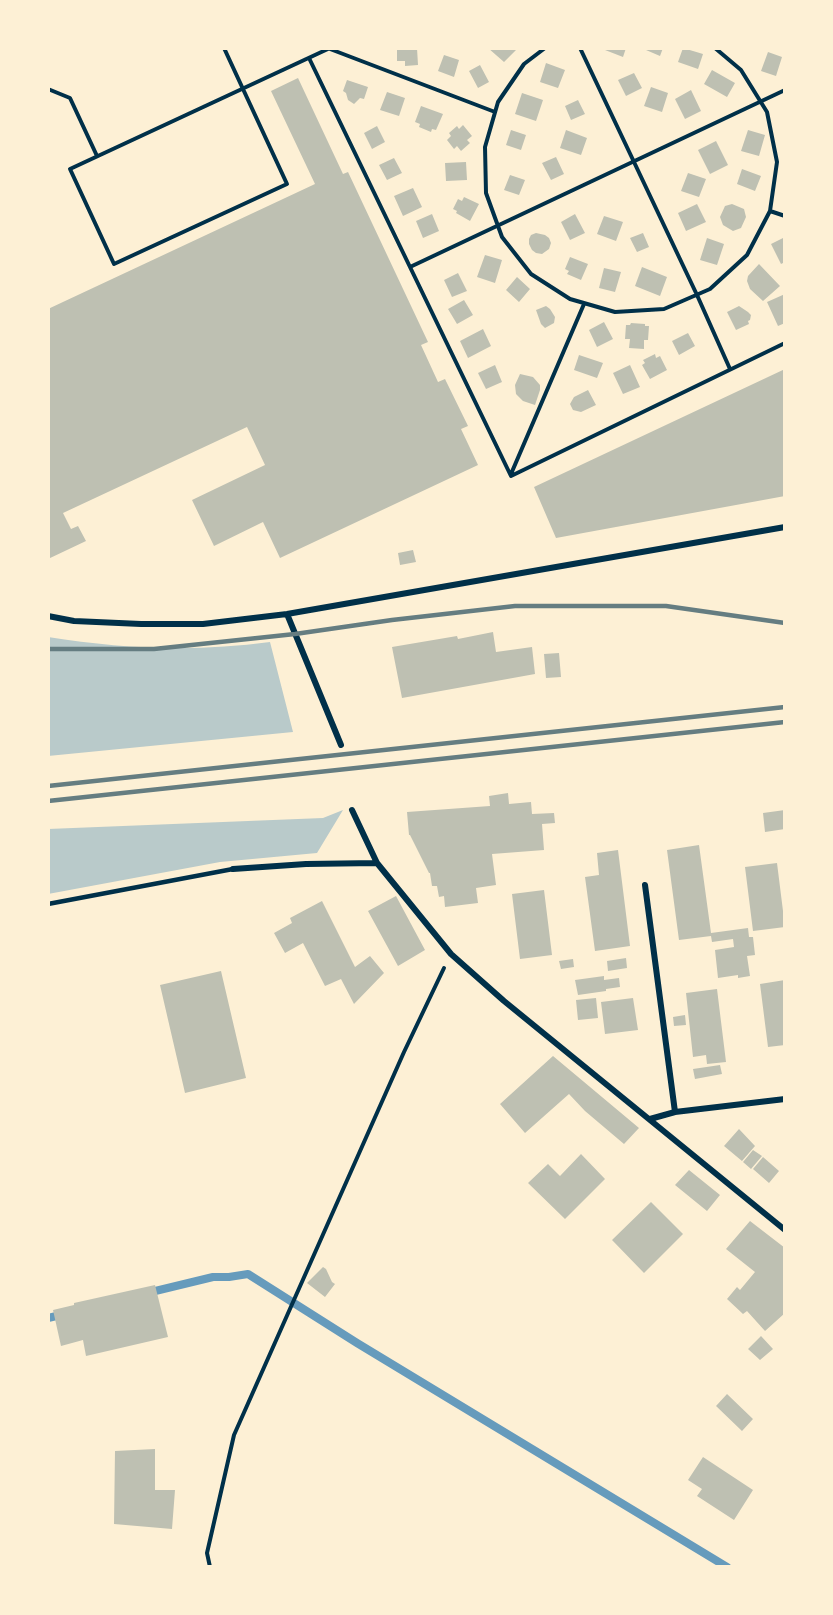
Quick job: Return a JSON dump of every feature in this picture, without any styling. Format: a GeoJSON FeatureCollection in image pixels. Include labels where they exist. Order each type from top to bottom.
{"type":"FeatureCollection","features":[{"type":"Feature","properties":{"kind":"street"},"geometry":{"type":"LineString","coordinates":[[48,616],[74,621],[203,624],[286,614],[785,527]]}},
{"type":"Feature","properties":{"kind":"street"},"geometry":{"type":"LineString","coordinates":[[286,614],[341,745]]}},
{"type":"Feature","properties":{"kind":"street"},"geometry":{"type":"LineString","coordinates":[[352,810],[377,863],[450,954],[504,1001],[785,1230]]}},
{"type":"Feature","properties":{"kind":"street"},"geometry":{"type":"LineString","coordinates":[[233,869],[306,864],[377,863]]}},
{"type":"Feature","properties":{"kind":"street"},"geometry":{"type":"LineString","coordinates":[[645,885],[675,1112]]}},
{"type":"Feature","properties":{"kind":"street"},"geometry":{"type":"LineString","coordinates":[[650,1119],[675,1112],[785,1099]]}},
{"type":"Feature","properties":{"kind":"lane"},"geometry":{"type":"LineString","coordinates":[[48,904],[233,869]]}},
{"type":"Feature","properties":{"kind":"path"},"geometry":{"type":"LineString","coordinates":[[224,48],[243,89],[287,184],[114,264],[70,169],[243,89],[330,48],[495,112]]}},
{"type":"Feature","properties":{"kind":"path"},"geometry":{"type":"LineString","coordinates":[[545,48],[524,64],[498,102],[484,147],[486,193],[502,237],[531,274],[570,299],[615,312],[664,309],[710,289],[747,255],[770,211],[777,162],[767,112],[741,70],[715,48]]}},
{"type":"Feature","properties":{"kind":"path"},"geometry":{"type":"LineString","coordinates":[[580,48],[730,369]]}},
{"type":"Feature","properties":{"kind":"path"},"geometry":{"type":"LineString","coordinates":[[309,58],[511,476]]}},
{"type":"Feature","properties":{"kind":"path"},"geometry":{"type":"LineString","coordinates":[[48,89],[70,99],[97,156]]}},
{"type":"Feature","properties":{"kind":"path"},"geometry":{"type":"LineString","coordinates":[[410,267],[785,90]]}},
{"type":"Feature","properties":{"kind":"path"},"geometry":{"type":"LineString","coordinates":[[770,211],[785,216]]}},
{"type":"Feature","properties":{"kind":"path"},"geometry":{"type":"LineString","coordinates":[[511,476],[584,304]]}},
{"type":"Feature","properties":{"kind":"path"},"geometry":{"type":"LineString","coordinates":[[511,476],[785,343]]}},
{"type":"Feature","properties":{"kind":"path"},"geometry":{"type":"LineString","coordinates":[[210,1567],[207,1553],[234,1435],[404,1052],[450,954]]}},
{"type":"Feature","properties":{"kind":"shaded area"},"geometry":{"type":"Polygon","coordinates":[[[48,637],[159,648],[214,647],[270,642],[293,732],[48,756],[48,637]]]}},
{"type":"Feature","properties":{"kind":"shaded area"},"geometry":{"type":"Polygon","coordinates":[[[343,810],[317,853],[220,862],[48,894],[48,829],[323,818],[343,810]]]}},
{"type":"Feature","properties":{"kind":"building"},"geometry":{"type":"Polygon","coordinates":[[[404,48],[417,48],[418,65],[405,66],[405,61],[397,61],[397,50],[404,50],[404,48]]]}},
{"type":"Feature","properties":{"kind":"building"},"geometry":{"type":"Polygon","coordinates":[[[488,48],[514,48],[516,50],[504,62],[488,48]]]}},
{"type":"Feature","properties":{"kind":"building"},"geometry":{"type":"Polygon","coordinates":[[[606,48],[626,48],[623,57],[605,50],[606,48]]]}},
{"type":"Feature","properties":{"kind":"building"},"geometry":{"type":"Polygon","coordinates":[[[647,48],[663,48],[660,56],[646,50],[647,48]]]}},
{"type":"Feature","properties":{"kind":"building"},"geometry":{"type":"Polygon","coordinates":[[[683,48],[703,54],[698,69],[678,62],[683,48]]]}},
{"type":"Feature","properties":{"kind":"building"},"geometry":{"type":"Polygon","coordinates":[[[768,52],[782,57],[776,76],[761,71],[768,52]]]}},
{"type":"Feature","properties":{"kind":"building"},"geometry":{"type":"Polygon","coordinates":[[[444,55],[459,60],[454,77],[438,71],[444,55]]]}},
{"type":"Feature","properties":{"kind":"building"},"geometry":{"type":"Polygon","coordinates":[[[546,63],[565,70],[558,88],[540,82],[546,63]]]}},
{"type":"Feature","properties":{"kind":"building"},"geometry":{"type":"Polygon","coordinates":[[[480,65],[489,82],[478,88],[469,71],[480,65]]]}},
{"type":"Feature","properties":{"kind":"building"},"geometry":{"type":"Polygon","coordinates":[[[712,70],[735,83],[727,97],[704,84],[712,70]]]}},
{"type":"Feature","properties":{"kind":"building"},"geometry":{"type":"Polygon","coordinates":[[[634,73],[642,88],[626,96],[618,80],[634,73]]]}},
{"type":"Feature","properties":{"kind":"building"},"geometry":{"type":"Polygon","coordinates":[[[298,78],[343,174],[348,172],[428,342],[421,345],[438,382],[445,379],[468,426],[461,429],[478,465],[280,558],[263,522],[214,546],[192,500],[265,465],[247,427],[63,513],[71,529],[78,526],[86,541],[48,559],[48,309],[315,184],[271,91],[298,78]]]}},
{"type":"Feature","properties":{"kind":"building"},"geometry":{"type":"Polygon","coordinates":[[[347,80],[368,87],[364,99],[360,98],[354,104],[348,100],[343,91],[347,80]]]}},
{"type":"Feature","properties":{"kind":"building"},"geometry":{"type":"Polygon","coordinates":[[[651,87],[668,93],[662,112],[644,106],[651,87]]]}},
{"type":"Feature","properties":{"kind":"building"},"geometry":{"type":"Polygon","coordinates":[[[691,90],[701,111],[685,119],[675,99],[691,90]]]}},
{"type":"Feature","properties":{"kind":"building"},"geometry":{"type":"Polygon","coordinates":[[[387,92],[405,98],[399,116],[380,110],[387,92]]]}},
{"type":"Feature","properties":{"kind":"building"},"geometry":{"type":"Polygon","coordinates":[[[522,93],[543,100],[536,121],[515,114],[522,93]]]}},
{"type":"Feature","properties":{"kind":"building"},"geometry":{"type":"Polygon","coordinates":[[[578,100],[585,114],[571,120],[565,106],[578,100]]]}},
{"type":"Feature","properties":{"kind":"building"},"geometry":{"type":"Polygon","coordinates":[[[421,106],[443,114],[436,130],[432,129],[431,132],[419,127],[420,124],[415,122],[421,106]]]}},
{"type":"Feature","properties":{"kind":"building"},"geometry":{"type":"Polygon","coordinates":[[[463,125],[472,136],[467,140],[470,143],[461,151],[457,146],[454,149],[447,140],[451,136],[449,133],[457,126],[459,129],[463,125]]]}},
{"type":"Feature","properties":{"kind":"building"},"geometry":{"type":"Polygon","coordinates":[[[377,126],[385,142],[372,149],[364,133],[377,126]]]}},
{"type":"Feature","properties":{"kind":"building"},"geometry":{"type":"Polygon","coordinates":[[[511,130],[526,135],[521,150],[506,145],[511,130]]]}},
{"type":"Feature","properties":{"kind":"building"},"geometry":{"type":"Polygon","coordinates":[[[566,130],[587,138],[581,155],[560,148],[566,130]]]}},
{"type":"Feature","properties":{"kind":"building"},"geometry":{"type":"Polygon","coordinates":[[[748,130],[765,135],[759,156],[741,151],[748,130]]]}},
{"type":"Feature","properties":{"kind":"building"},"geometry":{"type":"Polygon","coordinates":[[[716,141],[728,165],[710,174],[698,150],[716,141]]]}},
{"type":"Feature","properties":{"kind":"building"},"geometry":{"type":"Polygon","coordinates":[[[556,157],[564,174],[551,180],[542,163],[556,157]]]}},
{"type":"Feature","properties":{"kind":"building"},"geometry":{"type":"Polygon","coordinates":[[[394,158],[402,173],[387,180],[379,165],[394,158]]]}},
{"type":"Feature","properties":{"kind":"building"},"geometry":{"type":"Polygon","coordinates":[[[466,162],[467,180],[446,181],[445,163],[466,162]]]}},
{"type":"Feature","properties":{"kind":"building"},"geometry":{"type":"Polygon","coordinates":[[[742,169],[761,176],[755,191],[737,184],[742,169]]]}},
{"type":"Feature","properties":{"kind":"building"},"geometry":{"type":"Polygon","coordinates":[[[688,173],[706,179],[699,197],[681,191],[688,173]]]}},
{"type":"Feature","properties":{"kind":"building"},"geometry":{"type":"Polygon","coordinates":[[[510,175],[525,180],[519,195],[504,190],[510,175]]]}},
{"type":"Feature","properties":{"kind":"building"},"geometry":{"type":"Polygon","coordinates":[[[413,188],[422,207],[403,216],[394,196],[413,188]]]}},
{"type":"Feature","properties":{"kind":"building"},"geometry":{"type":"Polygon","coordinates":[[[464,197],[479,204],[470,221],[453,209],[458,199],[462,201],[464,197]]]}},
{"type":"Feature","properties":{"kind":"building"},"geometry":{"type":"Polygon","coordinates":[[[697,204],[706,222],[686,231],[678,213],[697,204]]]}},
{"type":"Feature","properties":{"kind":"building"},"geometry":{"type":"Polygon","coordinates":[[[732,204],[744,209],[746,217],[741,228],[733,231],[723,225],[720,217],[725,206],[732,204]]]}},
{"type":"Feature","properties":{"kind":"building"},"geometry":{"type":"Polygon","coordinates":[[[432,214],[439,231],[423,238],[416,221],[432,214]]]}},
{"type":"Feature","properties":{"kind":"building"},"geometry":{"type":"Polygon","coordinates":[[[575,214],[585,233],[570,240],[561,222],[575,214]]]}},
{"type":"Feature","properties":{"kind":"building"},"geometry":{"type":"Polygon","coordinates":[[[604,216],[623,222],[616,241],[597,234],[604,216]]]}},
{"type":"Feature","properties":{"kind":"building"},"geometry":{"type":"Polygon","coordinates":[[[536,233],[545,235],[551,243],[549,249],[542,254],[532,250],[529,244],[531,235],[536,233]]]}},
{"type":"Feature","properties":{"kind":"building"},"geometry":{"type":"Polygon","coordinates":[[[643,233],[649,247],[637,252],[630,238],[643,233]]]}},
{"type":"Feature","properties":{"kind":"building"},"geometry":{"type":"Polygon","coordinates":[[[785,237],[785,262],[781,264],[771,244],[785,237]]]}},
{"type":"Feature","properties":{"kind":"building"},"geometry":{"type":"Polygon","coordinates":[[[707,238],[724,244],[717,265],[700,260],[707,238]]]}},
{"type":"Feature","properties":{"kind":"building"},"geometry":{"type":"Polygon","coordinates":[[[485,255],[502,260],[495,283],[477,277],[485,255]]]}},
{"type":"Feature","properties":{"kind":"building"},"geometry":{"type":"Polygon","coordinates":[[[570,257],[588,264],[581,280],[567,274],[569,271],[565,269],[570,257]]]}},
{"type":"Feature","properties":{"kind":"building"},"geometry":{"type":"Polygon","coordinates":[[[759,264],[780,286],[763,301],[750,289],[747,281],[748,276],[759,264]]]}},
{"type":"Feature","properties":{"kind":"building"},"geometry":{"type":"Polygon","coordinates":[[[642,267],[667,277],[660,296],[635,286],[642,267]]]}},
{"type":"Feature","properties":{"kind":"building"},"geometry":{"type":"Polygon","coordinates":[[[604,268],[621,272],[615,292],[599,288],[604,268]]]}},
{"type":"Feature","properties":{"kind":"building"},"geometry":{"type":"Polygon","coordinates":[[[458,273],[467,291],[452,297],[444,280],[458,273]]]}},
{"type":"Feature","properties":{"kind":"building"},"geometry":{"type":"Polygon","coordinates":[[[517,277],[530,289],[519,302],[506,290],[517,277]]]}},
{"type":"Feature","properties":{"kind":"building"},"geometry":{"type":"Polygon","coordinates":[[[785,294],[785,323],[778,326],[767,302],[785,294]]]}},
{"type":"Feature","properties":{"kind":"building"},"geometry":{"type":"Polygon","coordinates":[[[464,300],[473,315],[457,324],[448,309],[464,300]]]}},
{"type":"Feature","properties":{"kind":"building"},"geometry":{"type":"Polygon","coordinates":[[[546,306],[555,317],[554,323],[545,328],[536,310],[546,306]]]}},
{"type":"Feature","properties":{"kind":"building"},"geometry":{"type":"Polygon","coordinates":[[[739,306],[751,315],[749,324],[736,330],[727,312],[739,306]]]}},
{"type":"Feature","properties":{"kind":"building"},"geometry":{"type":"Polygon","coordinates":[[[604,322],[613,339],[597,347],[589,330],[604,322]]]}},
{"type":"Feature","properties":{"kind":"building"},"geometry":{"type":"Polygon","coordinates":[[[631,323],[649,326],[648,340],[644,340],[644,349],[629,348],[630,339],[625,339],[626,325],[631,323]]]}},
{"type":"Feature","properties":{"kind":"building"},"geometry":{"type":"Polygon","coordinates":[[[483,329],[491,346],[468,358],[460,341],[483,329]]]}},
{"type":"Feature","properties":{"kind":"building"},"geometry":{"type":"Polygon","coordinates":[[[688,333],[695,346],[679,355],[672,341],[688,333]]]}},
{"type":"Feature","properties":{"kind":"building"},"geometry":{"type":"Polygon","coordinates":[[[655,354],[656,358],[660,356],[667,370],[650,379],[642,365],[645,363],[643,360],[655,354]]]}},
{"type":"Feature","properties":{"kind":"building"},"geometry":{"type":"Polygon","coordinates":[[[579,355],[603,363],[597,378],[574,370],[579,355]]]}},
{"type":"Feature","properties":{"kind":"building"},"geometry":{"type":"Polygon","coordinates":[[[495,365],[502,382],[486,389],[478,373],[495,365]]]}},
{"type":"Feature","properties":{"kind":"building"},"geometry":{"type":"Polygon","coordinates":[[[630,365],[640,387],[623,394],[613,373],[630,365]]]}},
{"type":"Feature","properties":{"kind":"building"},"geometry":{"type":"Polygon","coordinates":[[[785,369],[785,496],[556,538],[534,487],[785,369]]]}},
{"type":"Feature","properties":{"kind":"building"},"geometry":{"type":"Polygon","coordinates":[[[520,374],[533,377],[540,385],[535,405],[523,401],[516,394],[515,385],[520,374]]]}},
{"type":"Feature","properties":{"kind":"building"},"geometry":{"type":"Polygon","coordinates":[[[588,390],[596,405],[581,412],[573,410],[570,404],[574,397],[588,390]]]}},
{"type":"Feature","properties":{"kind":"building"},"geometry":{"type":"Polygon","coordinates":[[[413,550],[416,562],[400,565],[398,553],[413,550]]]}},
{"type":"Feature","properties":{"kind":"building"},"geometry":{"type":"Polygon","coordinates":[[[493,632],[496,652],[532,647],[535,674],[402,698],[392,647],[493,632]]]}},
{"type":"Feature","properties":{"kind":"building"},"geometry":{"type":"Polygon","coordinates":[[[559,653],[561,677],[546,678],[544,654],[559,653]]]}},
{"type":"Feature","properties":{"kind":"building"},"geometry":{"type":"Polygon","coordinates":[[[508,793],[509,804],[531,802],[532,814],[554,813],[555,823],[542,824],[544,850],[492,854],[496,885],[476,888],[478,903],[445,907],[444,896],[439,897],[437,886],[432,886],[430,873],[409,835],[407,812],[490,806],[489,796],[508,793]]]}},
{"type":"Feature","properties":{"kind":"building"},"geometry":{"type":"Polygon","coordinates":[[[785,810],[785,829],[765,832],[763,813],[785,810]]]}},
{"type":"Feature","properties":{"kind":"building"},"geometry":{"type":"Polygon","coordinates":[[[699,845],[711,933],[748,928],[749,937],[753,937],[755,955],[747,956],[750,976],[718,978],[715,950],[734,947],[733,939],[712,942],[711,936],[679,940],[667,850],[699,845]]]}},
{"type":"Feature","properties":{"kind":"building"},"geometry":{"type":"Polygon","coordinates":[[[618,850],[630,946],[595,951],[585,877],[599,875],[597,853],[618,850]]]}},
{"type":"Feature","properties":{"kind":"building"},"geometry":{"type":"Polygon","coordinates":[[[777,863],[785,927],[753,931],[745,867],[777,863]]]}},
{"type":"Feature","properties":{"kind":"building"},"geometry":{"type":"Polygon","coordinates":[[[544,890],[552,955],[520,959],[512,894],[544,890]]]}},
{"type":"Feature","properties":{"kind":"building"},"geometry":{"type":"Polygon","coordinates":[[[396,896],[425,950],[398,966],[368,911],[396,896]]]}},
{"type":"Feature","properties":{"kind":"building"},"geometry":{"type":"Polygon","coordinates":[[[322,901],[355,967],[370,956],[384,973],[354,1004],[341,979],[325,986],[303,943],[285,953],[274,933],[292,923],[290,918],[322,901]]]}},
{"type":"Feature","properties":{"kind":"building"},"geometry":{"type":"Polygon","coordinates":[[[626,958],[627,968],[608,971],[607,961],[626,958]]]}},
{"type":"Feature","properties":{"kind":"building"},"geometry":{"type":"Polygon","coordinates":[[[573,959],[574,967],[561,969],[559,961],[573,959]]]}},
{"type":"Feature","properties":{"kind":"building"},"geometry":{"type":"Polygon","coordinates":[[[221,971],[246,1078],[185,1093],[160,985],[221,971]]]}},
{"type":"Feature","properties":{"kind":"building"},"geometry":{"type":"Polygon","coordinates":[[[604,976],[604,980],[619,978],[620,987],[578,995],[575,980],[604,976]]]}},
{"type":"Feature","properties":{"kind":"building"},"geometry":{"type":"Polygon","coordinates":[[[785,980],[785,1045],[768,1047],[760,984],[785,980]]]}},
{"type":"Feature","properties":{"kind":"building"},"geometry":{"type":"Polygon","coordinates":[[[717,989],[726,1062],[707,1064],[706,1055],[693,1057],[686,993],[717,989]]]}},
{"type":"Feature","properties":{"kind":"building"},"geometry":{"type":"Polygon","coordinates":[[[596,998],[598,1018],[578,1020],[576,1000],[596,998]]]}},
{"type":"Feature","properties":{"kind":"building"},"geometry":{"type":"Polygon","coordinates":[[[633,998],[638,1030],[605,1034],[601,1002],[633,998]]]}},
{"type":"Feature","properties":{"kind":"building"},"geometry":{"type":"Polygon","coordinates":[[[685,1015],[686,1025],[674,1026],[673,1017],[685,1015]]]}},
{"type":"Feature","properties":{"kind":"building"},"geometry":{"type":"Polygon","coordinates":[[[553,1056],[639,1128],[624,1144],[585,1111],[569,1094],[525,1133],[500,1104],[553,1056]]]}},
{"type":"Feature","properties":{"kind":"building"},"geometry":{"type":"Polygon","coordinates":[[[720,1065],[722,1074],[695,1079],[693,1069],[720,1065]]]}},
{"type":"Feature","properties":{"kind":"building"},"geometry":{"type":"Polygon","coordinates":[[[739,1129],[755,1146],[742,1161],[724,1146],[739,1129]]]}},
{"type":"Feature","properties":{"kind":"building"},"geometry":{"type":"Polygon","coordinates":[[[753,1150],[762,1156],[751,1169],[743,1162],[753,1150]]]}},
{"type":"Feature","properties":{"kind":"building"},"geometry":{"type":"Polygon","coordinates":[[[581,1154],[605,1179],[565,1219],[528,1183],[548,1164],[560,1176],[581,1154]]]}},
{"type":"Feature","properties":{"kind":"building"},"geometry":{"type":"Polygon","coordinates":[[[763,1157],[779,1171],[769,1183],[753,1169],[763,1157]]]}},
{"type":"Feature","properties":{"kind":"building"},"geometry":{"type":"Polygon","coordinates":[[[689,1170],[720,1195],[707,1211],[675,1185],[689,1170]]]}},
{"type":"Feature","properties":{"kind":"building"},"geometry":{"type":"Polygon","coordinates":[[[651,1202],[683,1234],[644,1273],[612,1240],[651,1202]]]}},
{"type":"Feature","properties":{"kind":"building"},"geometry":{"type":"Polygon","coordinates":[[[750,1221],[785,1248],[785,1313],[765,1331],[747,1311],[743,1314],[727,1299],[737,1287],[740,1290],[755,1272],[726,1249],[750,1221]]]}},
{"type":"Feature","properties":{"kind":"building"},"geometry":{"type":"Polygon","coordinates":[[[323,1267],[335,1284],[325,1297],[307,1283],[323,1267]]]}},
{"type":"Feature","properties":{"kind":"building"},"geometry":{"type":"Polygon","coordinates":[[[155,1285],[168,1337],[86,1356],[83,1340],[61,1346],[53,1310],[155,1285]]]}},
{"type":"Feature","properties":{"kind":"building"},"geometry":{"type":"Polygon","coordinates":[[[761,1336],[773,1349],[760,1360],[748,1349],[761,1336]]]}},
{"type":"Feature","properties":{"kind":"building"},"geometry":{"type":"Polygon","coordinates":[[[727,1394],[753,1419],[742,1431],[716,1406],[727,1394]]]}},
{"type":"Feature","properties":{"kind":"building"},"geometry":{"type":"Polygon","coordinates":[[[155,1449],[155,1490],[175,1490],[172,1529],[114,1524],[115,1451],[155,1449]]]}},
{"type":"Feature","properties":{"kind":"building"},"geometry":{"type":"Polygon","coordinates":[[[703,1457],[753,1490],[734,1520],[697,1496],[702,1489],[688,1480],[703,1457]]]}},
{"type":"Feature","properties":{"kind":"waterway"},"geometry":{"type":"LineString","coordinates":[[147,1293],[213,1277],[248,1274],[357,1343],[727,1567]]}},
{"type":"Feature","properties":{"kind":"waterway"},"geometry":{"type":"LineString","coordinates":[[48,1318],[65,1314]]}},
{"type":"Feature","properties":{"kind":"railway"},"geometry":{"type":"LineString","coordinates":[[48,649],[154,649],[515,606],[666,606],[785,623]]}},
{"type":"Feature","properties":{"kind":"railway"},"geometry":{"type":"LineString","coordinates":[[48,786],[785,707]]}},
{"type":"Feature","properties":{"kind":"railway"},"geometry":{"type":"LineString","coordinates":[[48,801],[785,722]]}}]}
